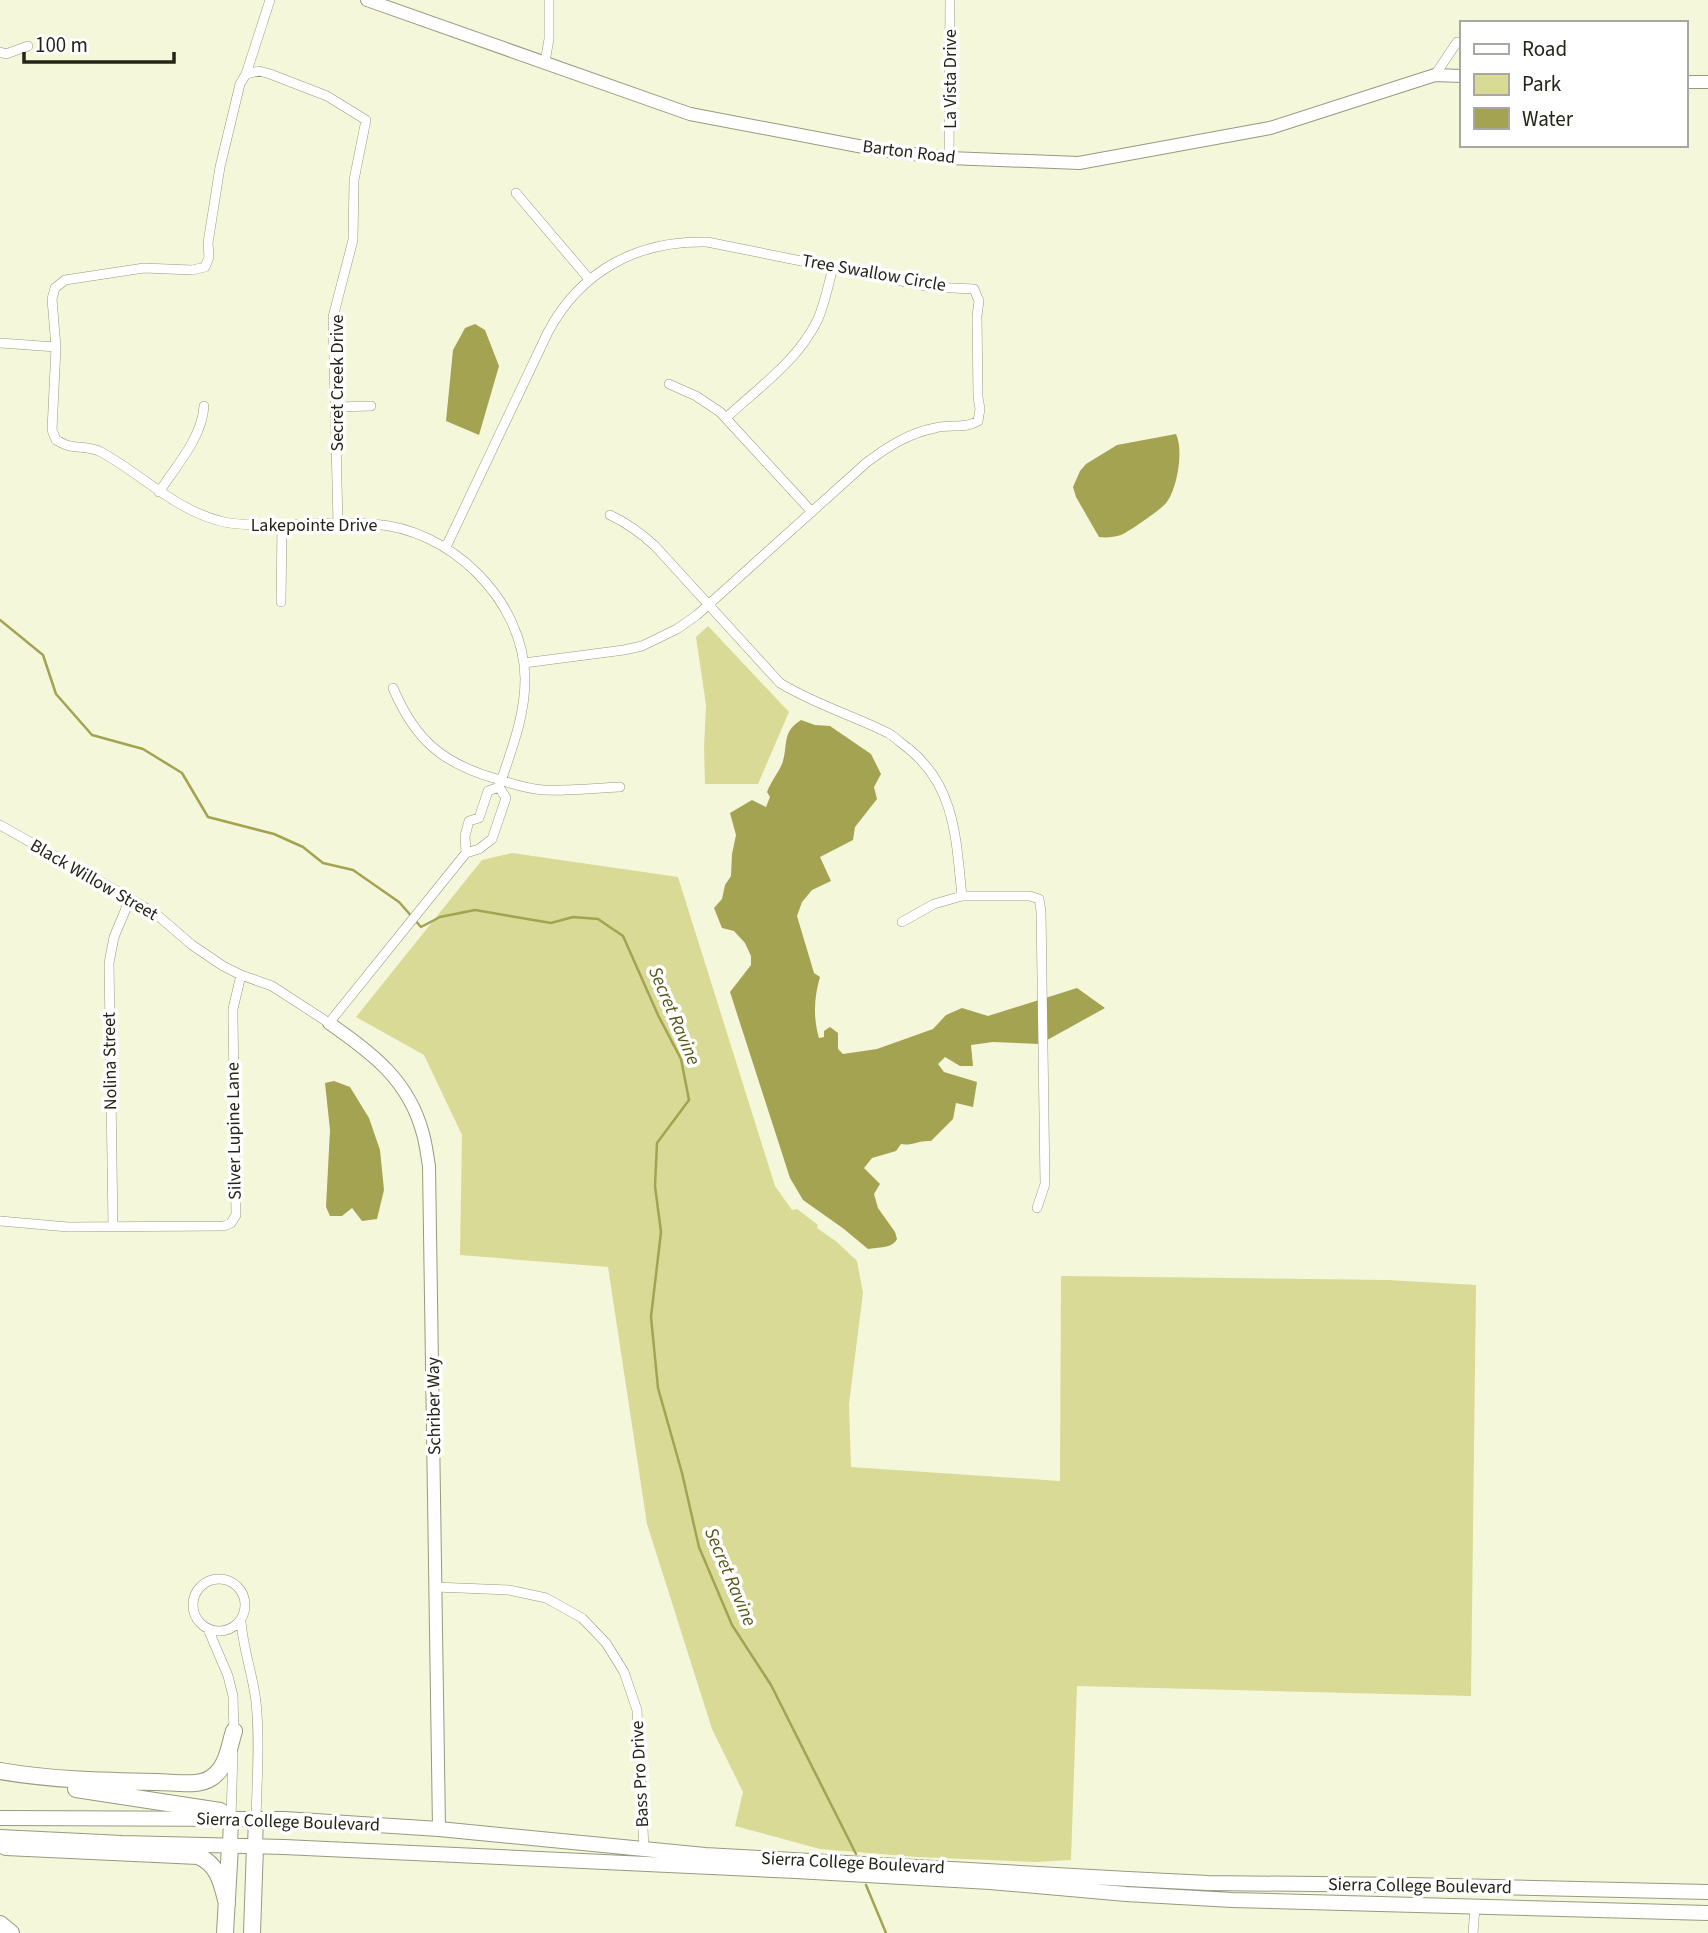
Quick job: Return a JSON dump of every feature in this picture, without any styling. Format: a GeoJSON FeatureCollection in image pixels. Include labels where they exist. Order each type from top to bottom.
{"type":"FeatureCollection","features":[{"type":"Feature","properties":{"kind":"highway"},"geometry":{"type":"LineString","coordinates":[[0,1771],[50,1779],[207,1781],[223,1767],[234,1731]]}},
{"type":"Feature","properties":{"kind":"highway"},"geometry":{"type":"LineString","coordinates":[[0,1777],[220,1811],[231,1818]]}},
{"type":"Feature","properties":{"kind":"highway"},"geometry":{"type":"LineString","coordinates":[[0,1844],[6,1847],[198,1856],[210,1862],[216,1870],[227,1904]]}},
{"type":"Feature","properties":{"kind":"highway"},"geometry":{"type":"LineString","coordinates":[[225,1933],[230,1846]]}},
{"type":"Feature","properties":{"kind":"highway"},"geometry":{"type":"LineString","coordinates":[[252,1933],[255,1846]]}},
{"type":"Feature","properties":{"kind":"highway"},"geometry":{"type":"LineString","coordinates":[[0,1924],[11,1933]]}},
{"type":"Feature","properties":{"kind":"main road","name":"Sierra College Boulevard"},"geometry":{"type":"LineString","coordinates":[[0,1818],[256,1818],[439,1829],[705,1855],[1475,1897],[1708,1913]]}},
{"type":"Feature","properties":{"kind":"main road"},"geometry":{"type":"LineString","coordinates":[[230,1846],[231,1818]]}},
{"type":"Feature","properties":{"kind":"main road"},"geometry":{"type":"LineString","coordinates":[[255,1846],[256,1818]]}},
{"type":"Feature","properties":{"kind":"main road","name":"Sierra College Boulevard"},"geometry":{"type":"LineString","coordinates":[[0,1837],[644,1864],[989,1882],[1182,1898],[1475,1897],[1626,1890],[1708,1892]]}},
{"type":"Feature","properties":{"kind":"main road"},"geometry":{"type":"LineString","coordinates":[[644,1848],[644,1864]]}},
{"type":"Feature","properties":{"kind":"street"},"geometry":{"type":"LineString","coordinates":[[0,343],[56,347],[52,299],[55,288],[65,280],[144,268],[192,270],[205,267],[209,257],[208,243],[220,167],[240,84],[246,74],[270,0]]}},
{"type":"Feature","properties":{"kind":"street","name":"Barton Road"},"geometry":{"type":"LineString","coordinates":[[367,0],[690,114],[879,150],[949,158],[1079,163],[1270,128],[1435,75],[1460,76]]}},
{"type":"Feature","properties":{"kind":"street"},"geometry":{"type":"LineString","coordinates":[[545,62],[549,38],[549,0]]}},
{"type":"Feature","properties":{"kind":"street","name":"La Vista Drive"},"geometry":{"type":"LineString","coordinates":[[949,158],[950,0]]}},
{"type":"Feature","properties":{"kind":"street"},"geometry":{"type":"LineString","coordinates":[[1435,75],[1457,42]]}},
{"type":"Feature","properties":{"kind":"street"},"geometry":{"type":"LineString","coordinates":[[0,52],[6,54],[28,46]]}},
{"type":"Feature","properties":{"kind":"street","name":"Secret Creek Drive"},"geometry":{"type":"LineString","coordinates":[[246,74],[259,71],[270,74],[327,96],[366,120],[354,180],[353,240],[333,317],[338,524]]}},
{"type":"Feature","properties":{"kind":"street"},"geometry":{"type":"LineString","coordinates":[[1687,82],[1708,82]]}},
{"type":"Feature","properties":{"kind":"street"},"geometry":{"type":"LineString","coordinates":[[516,193],[589,279]]}},
{"type":"Feature","properties":{"kind":"street","name":"Tree Swallow Circle"},"geometry":{"type":"LineString","coordinates":[[446,547],[554,320],[569,299],[589,279],[623,258],[671,243],[724,244],[931,287],[974,289],[979,301],[978,421],[970,426],[936,427],[884,449],[709,604],[677,629],[642,646],[524,663]]}},
{"type":"Feature","properties":{"kind":"street"},"geometry":{"type":"LineString","coordinates":[[726,418],[779,371],[806,339],[819,317],[833,266]]}},
{"type":"Feature","properties":{"kind":"street","name":"Lakepointe Drive"},"geometry":{"type":"LineString","coordinates":[[56,347],[52,430],[56,440],[68,446],[98,450],[159,492],[212,519],[245,525],[373,524],[402,529],[446,547],[477,573],[492,591],[515,631],[524,663],[522,713],[500,784],[506,797],[492,839],[479,849],[466,853],[329,1023]]}},
{"type":"Feature","properties":{"kind":"street"},"geometry":{"type":"LineString","coordinates":[[669,384],[710,404],[726,418],[811,512]]}},
{"type":"Feature","properties":{"kind":"street"},"geometry":{"type":"LineString","coordinates":[[159,492],[201,425],[204,406]]}},
{"type":"Feature","properties":{"kind":"street"},"geometry":{"type":"LineString","coordinates":[[337,407],[371,406]]}},
{"type":"Feature","properties":{"kind":"street"},"geometry":{"type":"LineString","coordinates":[[610,515],[639,531],[655,546],[780,683],[802,696],[891,734],[918,756],[940,787],[954,824],[962,897]]}},
{"type":"Feature","properties":{"kind":"street"},"geometry":{"type":"LineString","coordinates":[[281,602],[282,525]]}},
{"type":"Feature","properties":{"kind":"street"},"geometry":{"type":"LineString","coordinates":[[393,688],[409,719],[427,744],[463,768],[500,784],[540,790],[620,787]]}},
{"type":"Feature","properties":{"kind":"street","name":"Lakepointe Drive"},"geometry":{"type":"LineString","coordinates":[[466,853],[465,836],[469,821],[479,818],[488,791],[500,784]]}},
{"type":"Feature","properties":{"kind":"street"},"geometry":{"type":"LineString","coordinates":[[479,818],[495,828]]}},
{"type":"Feature","properties":{"kind":"street","name":"Black Willow Street"},"geometry":{"type":"LineString","coordinates":[[2,830],[156,914],[206,955],[241,975],[272,986],[329,1023]]}},
{"type":"Feature","properties":{"kind":"street"},"geometry":{"type":"LineString","coordinates":[[902,922],[934,904],[962,897],[1030,895],[1039,899],[1045,1184],[1037,1208]]}},
{"type":"Feature","properties":{"kind":"street","name":"Nolina Street"},"geometry":{"type":"LineString","coordinates":[[113,1226],[109,963],[114,937],[130,899]]}},
{"type":"Feature","properties":{"kind":"street","name":"Silver Lupine Lane"},"geometry":{"type":"LineString","coordinates":[[0,1221],[68,1227],[224,1226],[231,1223],[236,1215],[233,1009],[241,975]]}},
{"type":"Feature","properties":{"kind":"street","name":"Schriber Way"},"geometry":{"type":"LineString","coordinates":[[329,1023],[376,1057],[406,1094],[418,1115],[429,1166],[439,1829]]}},
{"type":"Feature","properties":{"kind":"street"},"geometry":{"type":"LineString","coordinates":[[241,1621],[226,1631],[217,1632],[200,1623],[193,1609],[196,1593],[202,1585],[209,1580],[222,1578],[231,1581],[238,1586],[245,1600],[246,1608],[241,1621],[242,1640],[257,1708],[256,1818]]}},
{"type":"Feature","properties":{"kind":"street","name":"Bass Pro Drive"},"geometry":{"type":"LineString","coordinates":[[435,1587],[509,1590],[546,1598],[582,1618],[606,1643],[624,1672],[637,1710],[644,1848]]}},
{"type":"Feature","properties":{"kind":"street"},"geometry":{"type":"LineString","coordinates":[[208,1629],[228,1676],[233,1696],[231,1818]]}},
{"type":"Feature","properties":{"kind":"street"},"geometry":{"type":"LineString","coordinates":[[1473,1933],[1475,1897]]}},
{"type":"Feature","properties":{"kind":"green space"},"geometry":{"type":"Polygon","coordinates":[[[708,626],[789,712],[758,784],[705,784],[706,705],[696,637],[708,626]]]}},
{"type":"Feature","properties":{"kind":"green space"},"geometry":{"type":"Polygon","coordinates":[[[512,853],[678,877],[775,1186],[792,1210],[797,1209],[818,1225],[817,1228],[857,1261],[863,1293],[849,1404],[851,1467],[1060,1481],[1061,1276],[1388,1280],[1476,1285],[1471,1696],[1077,1686],[1071,1860],[1036,1862],[917,1857],[820,1849],[735,1826],[743,1792],[712,1729],[647,1524],[608,1267],[460,1255],[462,1135],[424,1055],[356,1017],[482,860],[512,853]]]}},
{"type":"Feature","properties":{"kind":"water"},"geometry":{"type":"Polygon","coordinates":[[[475,324],[485,330],[499,366],[479,435],[446,421],[453,350],[465,328],[475,324]]]}},
{"type":"Feature","properties":{"kind":"water"},"geometry":{"type":"Polygon","coordinates":[[[1176,434],[1179,450],[1178,470],[1166,503],[1125,533],[1113,537],[1099,537],[1073,487],[1080,471],[1086,464],[1117,445],[1176,434]]]}},
{"type":"Feature","properties":{"kind":"water"},"geometry":{"type":"Polygon","coordinates":[[[801,720],[830,726],[871,754],[881,774],[874,787],[877,799],[855,827],[853,840],[820,857],[831,881],[812,890],[802,902],[797,916],[814,973],[820,977],[815,1007],[819,1038],[824,1037],[824,1031],[830,1027],[838,1033],[838,1049],[843,1054],[877,1049],[933,1029],[946,1015],[962,1008],[988,1016],[1077,988],[1105,1008],[1040,1044],[993,1042],[971,1045],[973,1066],[960,1066],[945,1057],[938,1064],[944,1072],[977,1082],[973,1107],[956,1103],[953,1119],[931,1141],[901,1144],[896,1151],[872,1158],[864,1168],[880,1184],[874,1194],[878,1208],[897,1239],[884,1247],[868,1249],[803,1200],[790,1178],[730,992],[751,965],[751,956],[745,943],[734,931],[722,928],[714,908],[722,899],[725,885],[731,876],[736,835],[730,813],[752,800],[766,807],[770,797],[767,792],[782,764],[788,734],[801,720]]]}},
{"type":"Feature","properties":{"kind":"water"},"geometry":{"type":"Polygon","coordinates":[[[334,1081],[350,1087],[369,1118],[380,1150],[384,1190],[377,1219],[362,1221],[352,1208],[342,1216],[330,1216],[326,1207],[330,1130],[325,1083],[334,1081]]]}},
{"type":"Feature","properties":{"kind":"waterway","name":"Secret Ravine"},"geometry":{"type":"LineString","coordinates":[[0,620],[43,655],[56,694],[92,735],[143,749],[182,773],[208,817],[274,834],[303,847],[323,863],[353,870],[399,902],[421,927],[440,917],[475,910],[551,923],[573,917],[598,919],[623,936],[681,1059],[689,1100],[657,1143],[655,1186],[661,1232],[651,1317],[658,1388],[699,1547],[732,1625],[771,1685],[856,1854]]}},
{"type":"Feature","properties":{"kind":"waterway","name":"Secret Ravine"},"geometry":{"type":"LineString","coordinates":[[866,1885],[886,1933]]}}]}
